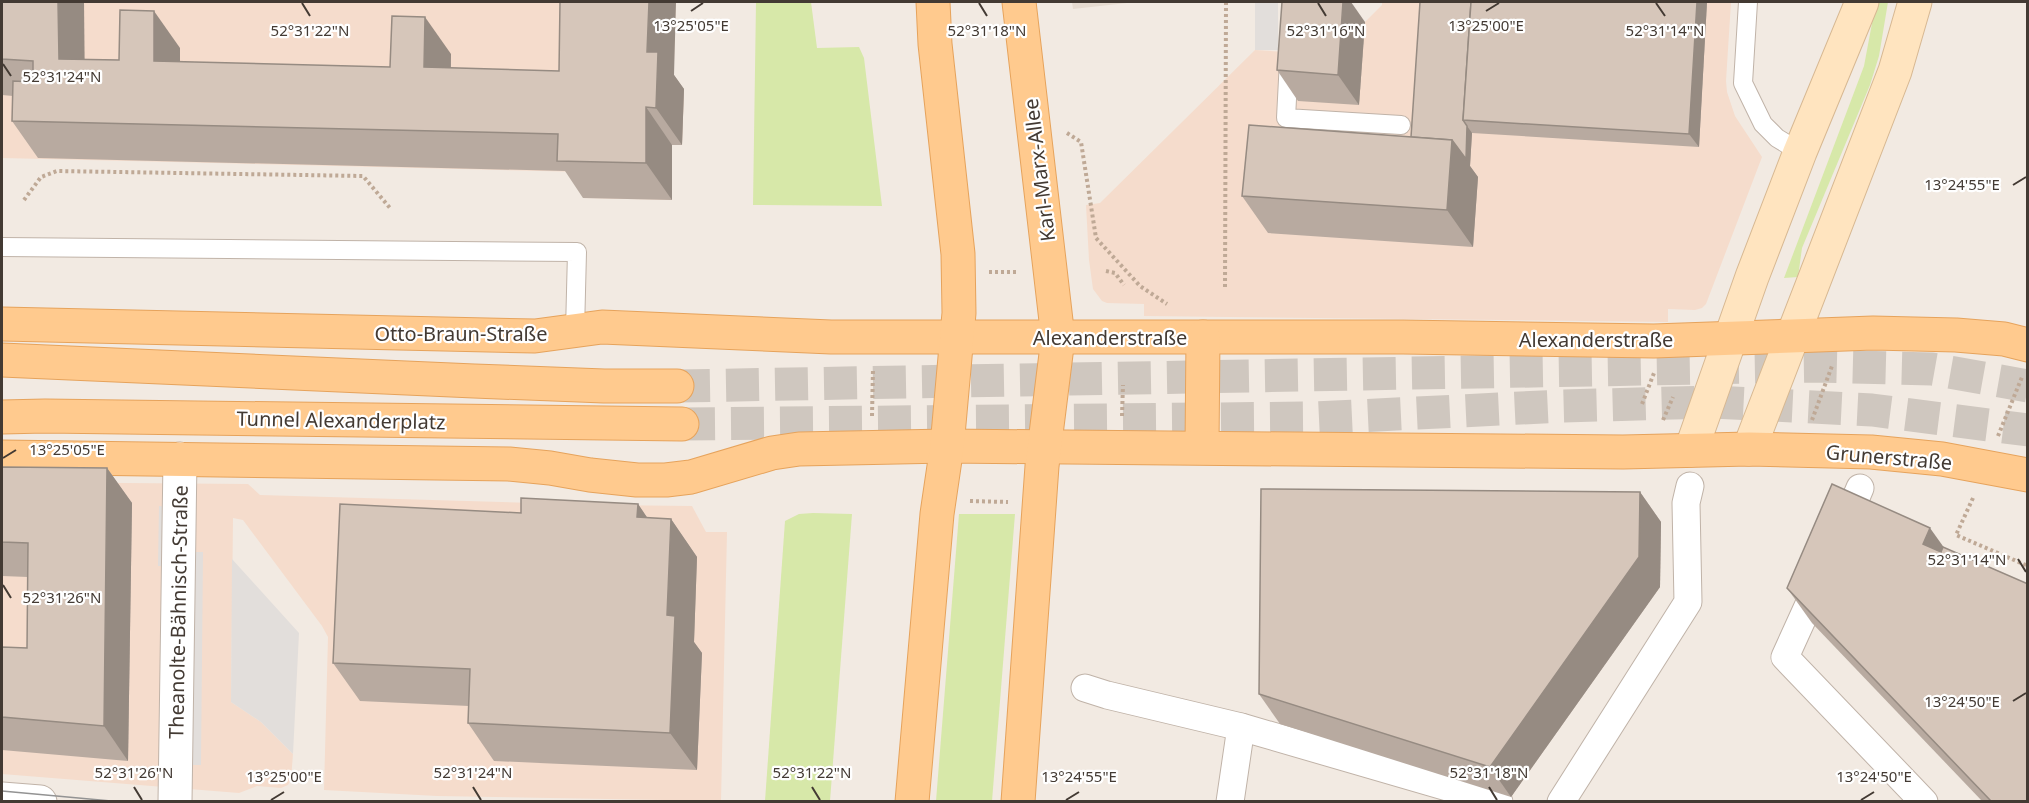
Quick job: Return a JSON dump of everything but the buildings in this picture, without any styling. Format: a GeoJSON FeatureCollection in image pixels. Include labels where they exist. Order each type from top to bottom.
{"type":"FeatureCollection","features":[{"type":"Feature","properties":{"kind":"main road"},"geometry":{"type":"LineString","coordinates":[[912,801],[937,514],[947,446],[959,313],[958,254],[935,44],[933,2]]}},
{"type":"Feature","properties":{"kind":"main road","name":"Karl-Marx-Allee"},"geometry":{"type":"LineString","coordinates":[[1019,2],[1058,338],[1044,447]]}},
{"type":"Feature","properties":{"kind":"main road"},"geometry":{"type":"LineString","coordinates":[[1690,450],[1800,152],[1862,2]]}},
{"type":"Feature","properties":{"kind":"main road"},"geometry":{"type":"LineString","coordinates":[[2,457],[509,464],[550,468],[590,476],[666,480],[691,477],[772,453],[799,448],[1202,447],[1623,452],[1749,449],[1895,71],[1915,2]]}},
{"type":"Feature","properties":{"kind":"main road","name":"Otto-Braun-Straße"},"geometry":{"type":"LineString","coordinates":[[2,324],[535,336],[602,327],[831,337],[957,337]]}},
{"type":"Feature","properties":{"kind":"main road"},"geometry":{"type":"LineString","coordinates":[[1792,336],[1873,333],[2004,339],[2025,360]]}},
{"type":"Feature","properties":{"kind":"main road","name":"Alexanderstraße"},"geometry":{"type":"LineString","coordinates":[[957,337],[1402,337],[1654,341],[1792,336]]}},
{"type":"Feature","properties":{"kind":"main road"},"geometry":{"type":"LineString","coordinates":[[1202,447],[1203,337]]}},
{"type":"Feature","properties":{"kind":"main road"},"geometry":{"type":"LineString","coordinates":[[2,360],[486,382],[677,386]]}},
{"type":"Feature","properties":{"kind":"main road","name":"Tunnel Alexanderplatz"},"geometry":{"type":"LineString","coordinates":[[2,417],[681,424]]}},
{"type":"Feature","properties":{"kind":"main road"},"geometry":{"type":"LineString","coordinates":[[1018,801],[1044,447]]}},
{"type":"Feature","properties":{"kind":"main road","name":"Grunerstraße"},"geometry":{"type":"LineString","coordinates":[[1749,449],[1883,453],[1942,459],[2028,475]]}},
{"type":"Feature","properties":{"kind":"street","name":"Theanolte-Bähnisch-Straße"},"geometry":{"type":"LineString","coordinates":[[175,801],[180,459]]}},
{"type":"Feature","properties":{"kind":"street"},"geometry":{"type":"LineString","coordinates":[[1561,801],[1688,602],[1686,503],[1690,486]]}},
{"type":"Feature","properties":{"kind":"street"},"geometry":{"type":"LineString","coordinates":[[1860,488],[1785,657],[1924,801]]}},
{"type":"Feature","properties":{"kind":"street"},"geometry":{"type":"LineString","coordinates":[[1085,688],[1241,727],[1499,801]]}},
{"type":"Feature","properties":{"kind":"street"},"geometry":{"type":"LineString","coordinates":[[1230,801],[1241,727]]}},
{"type":"Feature","properties":{"kind":"street"},"geometry":{"type":"LineString","coordinates":[[2,799],[40,801]]}},
{"type":"Feature","properties":{"kind":"lane"},"geometry":{"type":"LineString","coordinates":[[1748,2],[1743,83],[1763,124],[1777,138],[1800,152]]}},
{"type":"Feature","properties":{"kind":"lane"},"geometry":{"type":"LineString","coordinates":[[1289,48],[1286,118],[1401,125]]}},
{"type":"Feature","properties":{"kind":"lane"},"geometry":{"type":"LineString","coordinates":[[10,247],[577,252],[574,331]]}},
{"type":"Feature","properties":{"kind":"path"},"geometry":{"type":"LineString","coordinates":[[1225,287],[1226,2]]}},
{"type":"Feature","properties":{"kind":"path"},"geometry":{"type":"LineString","coordinates":[[1032,108],[1081,142],[1096,237],[1140,286],[1173,307]]}},
{"type":"Feature","properties":{"kind":"path"},"geometry":{"type":"LineString","coordinates":[[24,200],[41,177],[57,171],[363,176],[390,208]]}},
{"type":"Feature","properties":{"kind":"path"},"geometry":{"type":"LineString","coordinates":[[1106,270],[1115,273],[1124,285]]}},
{"type":"Feature","properties":{"kind":"path"},"geometry":{"type":"LineString","coordinates":[[989,273],[1022,271]]}},
{"type":"Feature","properties":{"kind":"path"},"geometry":{"type":"LineString","coordinates":[[1811,423],[1835,358]]}},
{"type":"Feature","properties":{"kind":"path"},"geometry":{"type":"LineString","coordinates":[[1997,438],[2025,360]]}},
{"type":"Feature","properties":{"kind":"path"},"geometry":{"type":"LineString","coordinates":[[1642,404],[1658,364]]}},
{"type":"Feature","properties":{"kind":"path"},"geometry":{"type":"LineString","coordinates":[[872,423],[873,368]]}},
{"type":"Feature","properties":{"kind":"path"},"geometry":{"type":"LineString","coordinates":[[1122,425],[1123,385]]}},
{"type":"Feature","properties":{"kind":"path"},"geometry":{"type":"LineString","coordinates":[[1973,498],[1956,535],[2028,566]]}},
{"type":"Feature","properties":{"kind":"path"},"geometry":{"type":"LineString","coordinates":[[961,501],[1015,502]]}},
{"type":"Feature","properties":{"kind":"path"},"geometry":{"type":"LineString","coordinates":[[372,801],[386,801]]}},
{"type":"Feature","properties":{"kind":"shaded area"},"geometry":{"type":"Polygon","coordinates":[[[2,2],[676,2],[673,88],[684,89],[682,145],[672,145],[672,200],[583,198],[583,172],[2,158],[2,2]]]}},
{"type":"Feature","properties":{"kind":"shaded area"},"geometry":{"type":"Polygon","coordinates":[[[1072,2],[1136,2],[1073,9],[1072,2]]]}},
{"type":"Feature","properties":{"kind":"shaded area"},"geometry":{"type":"Polygon","coordinates":[[[1255,2],[1278,2],[1278,50],[1255,50],[1255,2]]]}},
{"type":"Feature","properties":{"kind":"shaded area"},"geometry":{"type":"Polygon","coordinates":[[[1382,2],[1731,2],[1727,92],[1735,116],[1762,157],[1706,304],[1695,310],[1668,309],[1668,322],[1144,316],[1144,304],[1102,301],[1093,289],[1086,205],[1100,203],[1255,50],[1301,53],[1365,22],[1382,5],[1382,2]]]}},
{"type":"Feature","properties":{"kind":"shaded area"},"geometry":{"type":"Polygon","coordinates":[[[2,482],[248,484],[260,495],[692,506],[706,532],[727,532],[721,801],[437,796],[324,790],[328,637],[243,520],[233,518],[231,702],[261,722],[293,754],[291,779],[288,785],[281,788],[257,786],[239,793],[2,774],[2,482]]]}},
{"type":"Feature","properties":{"kind":"shaded area"},"geometry":{"type":"Polygon","coordinates":[[[159,506],[168,507],[167,566],[158,566],[159,506]]]}},
{"type":"Feature","properties":{"kind":"shaded area"},"geometry":{"type":"Polygon","coordinates":[[[193,552],[203,552],[201,765],[192,765],[193,552]]]}},
{"type":"Feature","properties":{"kind":"shaded area"},"geometry":{"type":"Polygon","coordinates":[[[232,559],[299,633],[293,754],[261,722],[231,702],[232,559]]]}},
{"type":"Feature","properties":{"kind":"green space"},"geometry":{"type":"Polygon","coordinates":[[[756,2],[811,2],[817,48],[859,47],[864,58],[882,206],[753,205],[756,2]]]}},
{"type":"Feature","properties":{"kind":"green space"},"geometry":{"type":"Polygon","coordinates":[[[1876,2],[1888,2],[1879,56],[1870,85],[1802,248],[1798,277],[1784,278],[1864,66],[1876,2]]]}},
{"type":"Feature","properties":{"kind":"green space"},"geometry":{"type":"Polygon","coordinates":[[[799,514],[852,514],[830,801],[765,801],[785,521],[799,514]]]}},
{"type":"Feature","properties":{"kind":"green space"},"geometry":{"type":"Polygon","coordinates":[[[959,514],[1015,514],[992,801],[936,801],[959,514]]]}},
{"type":"Feature","properties":{"kind":"tunnel"},"geometry":{"type":"LineString","coordinates":[[677,386],[1816,366],[1932,369],[2028,386]]}},
{"type":"Feature","properties":{"kind":"tunnel"},"geometry":{"type":"LineString","coordinates":[[682,424],[1314,418],[1563,406],[1712,402],[1872,410],[2028,430]]}},
{"type":"Feature","properties":{"kind":"tram line"},"geometry":{"type":"LineString","coordinates":[[2,791],[122,802]]}}]}
